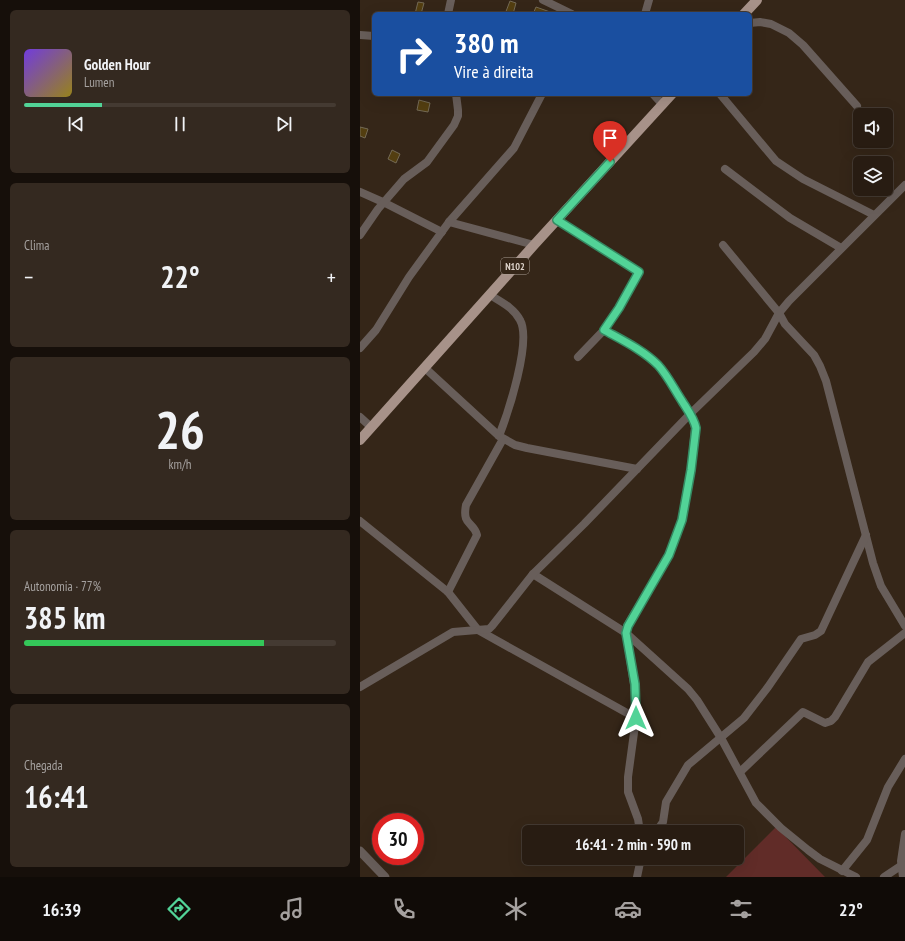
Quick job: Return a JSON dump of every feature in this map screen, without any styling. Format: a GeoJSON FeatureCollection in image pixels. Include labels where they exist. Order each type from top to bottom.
{"type":"FeatureCollection","features":[{"type":"Feature","properties":{"kind":"main road"},"geometry":{"type":"LineString","coordinates":[[746,12],[757,0]]}},
{"type":"Feature","properties":{"kind":"main road","name":"N102"},"geometry":{"type":"LineString","coordinates":[[360,440],[534,245],[670,96]]}},
{"type":"Feature","properties":{"kind":"street"},"geometry":{"type":"LineString","coordinates":[[448,12],[451,0]]}},
{"type":"Feature","properties":{"kind":"street"},"geometry":{"type":"LineString","coordinates":[[543,0],[568,12]]}},
{"type":"Feature","properties":{"kind":"street"},"geometry":{"type":"LineString","coordinates":[[645,12],[650,0]]}},
{"type":"Feature","properties":{"kind":"street"},"geometry":{"type":"LineString","coordinates":[[752,23],[760,22],[771,24],[789,33],[803,45],[857,106]]}},
{"type":"Feature","properties":{"kind":"street"},"geometry":{"type":"LineString","coordinates":[[360,35],[372,36]]}},
{"type":"Feature","properties":{"kind":"street"},"geometry":{"type":"LineString","coordinates":[[360,235],[378,209],[404,179],[427,162],[454,124],[458,116],[456,96]]}},
{"type":"Feature","properties":{"kind":"street"},"geometry":{"type":"LineString","coordinates":[[360,348],[376,330],[409,278],[449,222],[514,148],[541,96]]}},
{"type":"Feature","properties":{"kind":"street"},"geometry":{"type":"LineString","coordinates":[[655,96],[663,105]]}},
{"type":"Feature","properties":{"kind":"street"},"geometry":{"type":"LineString","coordinates":[[722,96],[776,161],[803,179],[874,215]]}},
{"type":"Feature","properties":{"kind":"street"},"geometry":{"type":"LineString","coordinates":[[725,169],[790,218],[840,248]]}},
{"type":"Feature","properties":{"kind":"street"},"geometry":{"type":"LineString","coordinates":[[360,687],[453,632],[489,629],[533,574],[584,524],[690,414],[754,352],[765,339],[779,313],[789,300],[905,185]]}},
{"type":"Feature","properties":{"kind":"street"},"geometry":{"type":"LineString","coordinates":[[360,192],[385,202],[442,232]]}},
{"type":"Feature","properties":{"kind":"street"},"geometry":{"type":"LineString","coordinates":[[557,220],[639,272],[619,308],[604,330],[578,357]]}},
{"type":"Feature","properties":{"kind":"street"},"geometry":{"type":"LineString","coordinates":[[449,222],[534,245]]}},
{"type":"Feature","properties":{"kind":"street"},"geometry":{"type":"LineString","coordinates":[[723,245],[779,313],[785,324],[814,355],[820,366],[826,381],[866,535],[881,586],[904,623]]}},
{"type":"Feature","properties":{"kind":"street"},"geometry":{"type":"LineString","coordinates":[[448,592],[477,536],[476,532],[464,515],[466,505],[501,437],[510,408],[521,359],[523,331],[521,321],[512,310],[490,295]]}},
{"type":"Feature","properties":{"kind":"street"},"geometry":{"type":"LineString","coordinates":[[604,330],[636,348],[657,364],[664,372],[695,422],[696,428],[691,470],[682,520],[669,555],[631,620],[626,633],[635,684],[636,718],[628,777],[628,792],[639,825]]}},
{"type":"Feature","properties":{"kind":"street"},"geometry":{"type":"LineString","coordinates":[[425,368],[501,437],[514,445],[637,469]]}},
{"type":"Feature","properties":{"kind":"street"},"geometry":{"type":"LineString","coordinates":[[360,417],[371,428]]}},
{"type":"Feature","properties":{"kind":"street"},"geometry":{"type":"LineString","coordinates":[[360,521],[448,592],[478,630],[636,718]]}},
{"type":"Feature","properties":{"kind":"street"},"geometry":{"type":"LineString","coordinates":[[661,825],[663,822],[666,802],[688,765],[744,718],[768,687],[801,639],[821,631],[866,535]]}},
{"type":"Feature","properties":{"kind":"street"},"geometry":{"type":"LineString","coordinates":[[533,574],[626,633],[688,689],[697,700],[721,738],[756,803],[781,828],[820,859],[834,867],[842,874],[856,877]]}},
{"type":"Feature","properties":{"kind":"street"},"geometry":{"type":"LineString","coordinates":[[740,772],[803,712],[825,723],[831,722],[868,662],[905,633]]}},
{"type":"Feature","properties":{"kind":"street"},"geometry":{"type":"LineString","coordinates":[[842,874],[867,840],[885,794],[905,759]]}},
{"type":"Feature","properties":{"kind":"street"},"geometry":{"type":"LineString","coordinates":[[903,877],[902,864],[905,834]]}},
{"type":"Feature","properties":{"kind":"street"},"geometry":{"type":"LineString","coordinates":[[360,851],[385,877]]}},
{"type":"Feature","properties":{"kind":"street"},"geometry":{"type":"LineString","coordinates":[[884,877],[902,864]]}},
{"type":"Feature","properties":{"kind":"street"},"geometry":{"type":"LineString","coordinates":[[637,877],[640,865]]}},
{"type":"Feature","properties":{"kind":"shaded area"},"geometry":{"type":"Polygon","coordinates":[[[776,827],[825,877],[726,877],[738,865],[744,865],[744,859],[776,827]]]}},
{"type":"Feature","properties":{"kind":"building"},"geometry":{"type":"Polygon","coordinates":[[[510,1],[516,3],[514,12],[506,12],[510,1]]]}},
{"type":"Feature","properties":{"kind":"building"},"geometry":{"type":"Polygon","coordinates":[[[418,2],[424,3],[422,12],[416,12],[418,2]]]}},
{"type":"Feature","properties":{"kind":"building"},"geometry":{"type":"Polygon","coordinates":[[[536,7],[550,12],[534,12],[536,7]]]}},
{"type":"Feature","properties":{"kind":"building"},"geometry":{"type":"Polygon","coordinates":[[[419,100],[430,103],[428,112],[417,110],[419,100]]]}},
{"type":"Feature","properties":{"kind":"building"},"geometry":{"type":"Polygon","coordinates":[[[360,127],[368,129],[365,138],[360,136],[360,127]]]}},
{"type":"Feature","properties":{"kind":"building"},"geometry":{"type":"Polygon","coordinates":[[[392,150],[400,154],[396,163],[388,159],[392,150]]]}},
{"type":"Feature","properties":{"kind":"route"},"geometry":{"type":"LineString","coordinates":[[610,162],[557,220],[639,272],[636,280],[604,330],[636,348],[657,364],[664,372],[687,408],[695,422],[696,428],[691,470],[682,520],[669,555],[628,626],[626,633],[635,684],[636,718]]}}]}
